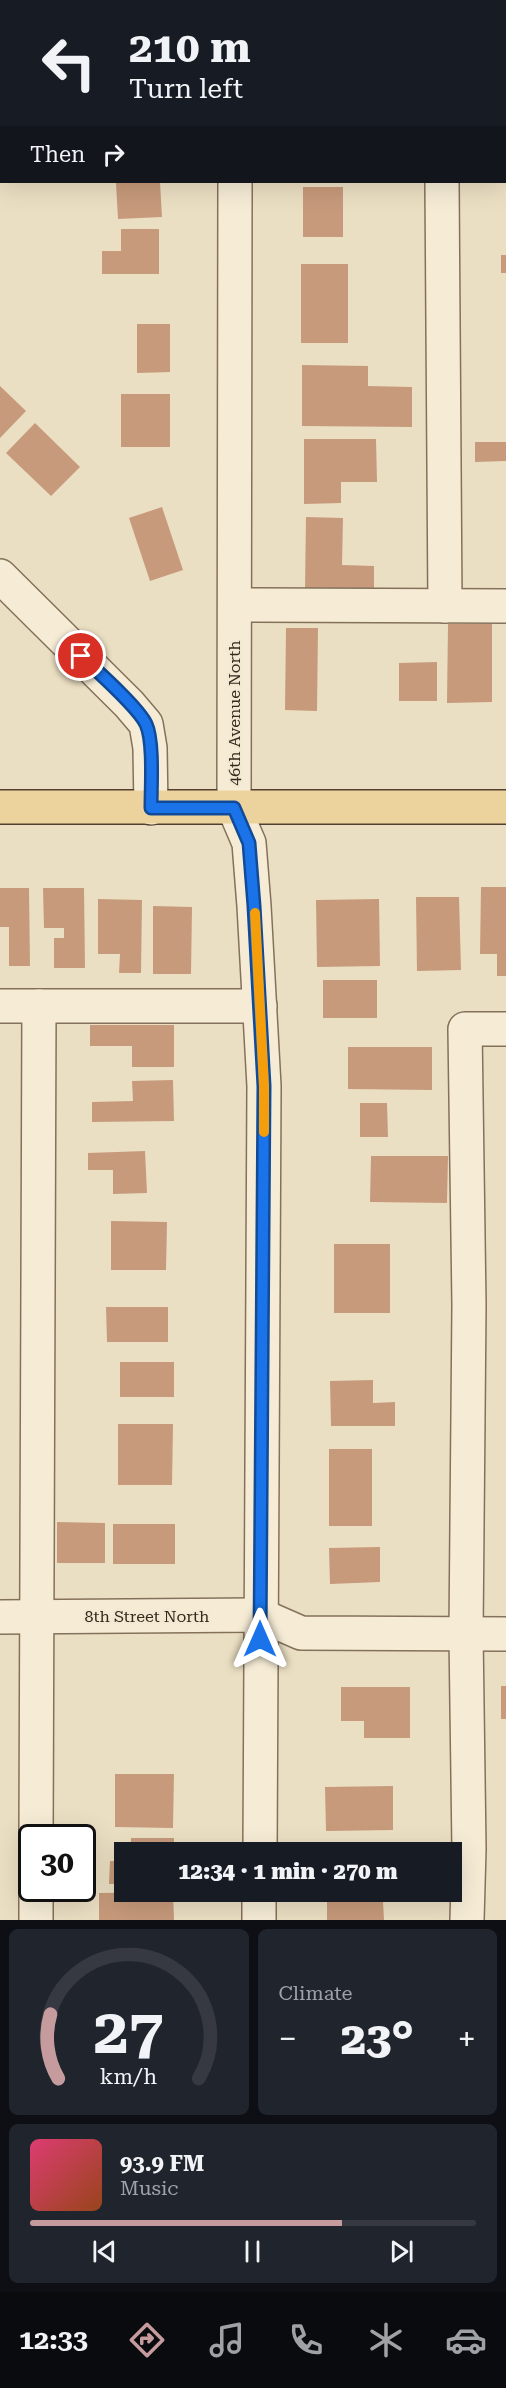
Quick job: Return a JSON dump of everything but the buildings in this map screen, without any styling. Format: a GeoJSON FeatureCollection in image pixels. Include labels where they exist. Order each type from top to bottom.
{"type":"FeatureCollection","features":[{"type":"Feature","properties":{"kind":"main road"},"geometry":{"type":"LineString","coordinates":[[0,807],[506,807]]}},
{"type":"Feature","properties":{"kind":"street","name":"46th Avenue North"},"geometry":{"type":"LineString","coordinates":[[235,183],[234,808],[249,843],[264,1098],[260,1842]]}},
{"type":"Feature","properties":{"kind":"street"},"geometry":{"type":"LineString","coordinates":[[442,183],[445,606]]}},
{"type":"Feature","properties":{"kind":"street"},"geometry":{"type":"LineString","coordinates":[[0,576],[129,704],[146,724],[150,748],[151,808]]}},
{"type":"Feature","properties":{"kind":"street"},"geometry":{"type":"LineString","coordinates":[[235,605],[506,606]]}},
{"type":"Feature","properties":{"kind":"street"},"geometry":{"type":"LineString","coordinates":[[0,1006],[260,1006]]}},
{"type":"Feature","properties":{"kind":"street"},"geometry":{"type":"LineString","coordinates":[[36,1824],[39,1006]]}},
{"type":"Feature","properties":{"kind":"street"},"geometry":{"type":"LineString","coordinates":[[467,1920],[469,1849],[465,1634],[469,1293],[465,1029],[506,1029]]}},
{"type":"Feature","properties":{"kind":"street","name":"8th Street North"},"geometry":{"type":"LineString","coordinates":[[0,1617],[260,1615],[301,1633],[506,1634]]}},
{"type":"Feature","properties":{"kind":"street"},"geometry":{"type":"LineString","coordinates":[[36,1902],[36,1920]]}},
{"type":"Feature","properties":{"kind":"street"},"geometry":{"type":"LineString","coordinates":[[259,1902],[259,1920]]}},
{"type":"Feature","properties":{"kind":"slow traffic"},"geometry":{"type":"LineString","coordinates":[[255,913],[264,1086],[264,1132]]}},
{"type":"Feature","properties":{"kind":"route"},"geometry":{"type":"LineString","coordinates":[[81,656],[146,724],[150,748],[151,808],[234,808],[249,843],[264,1086],[260,1639]]}}]}
